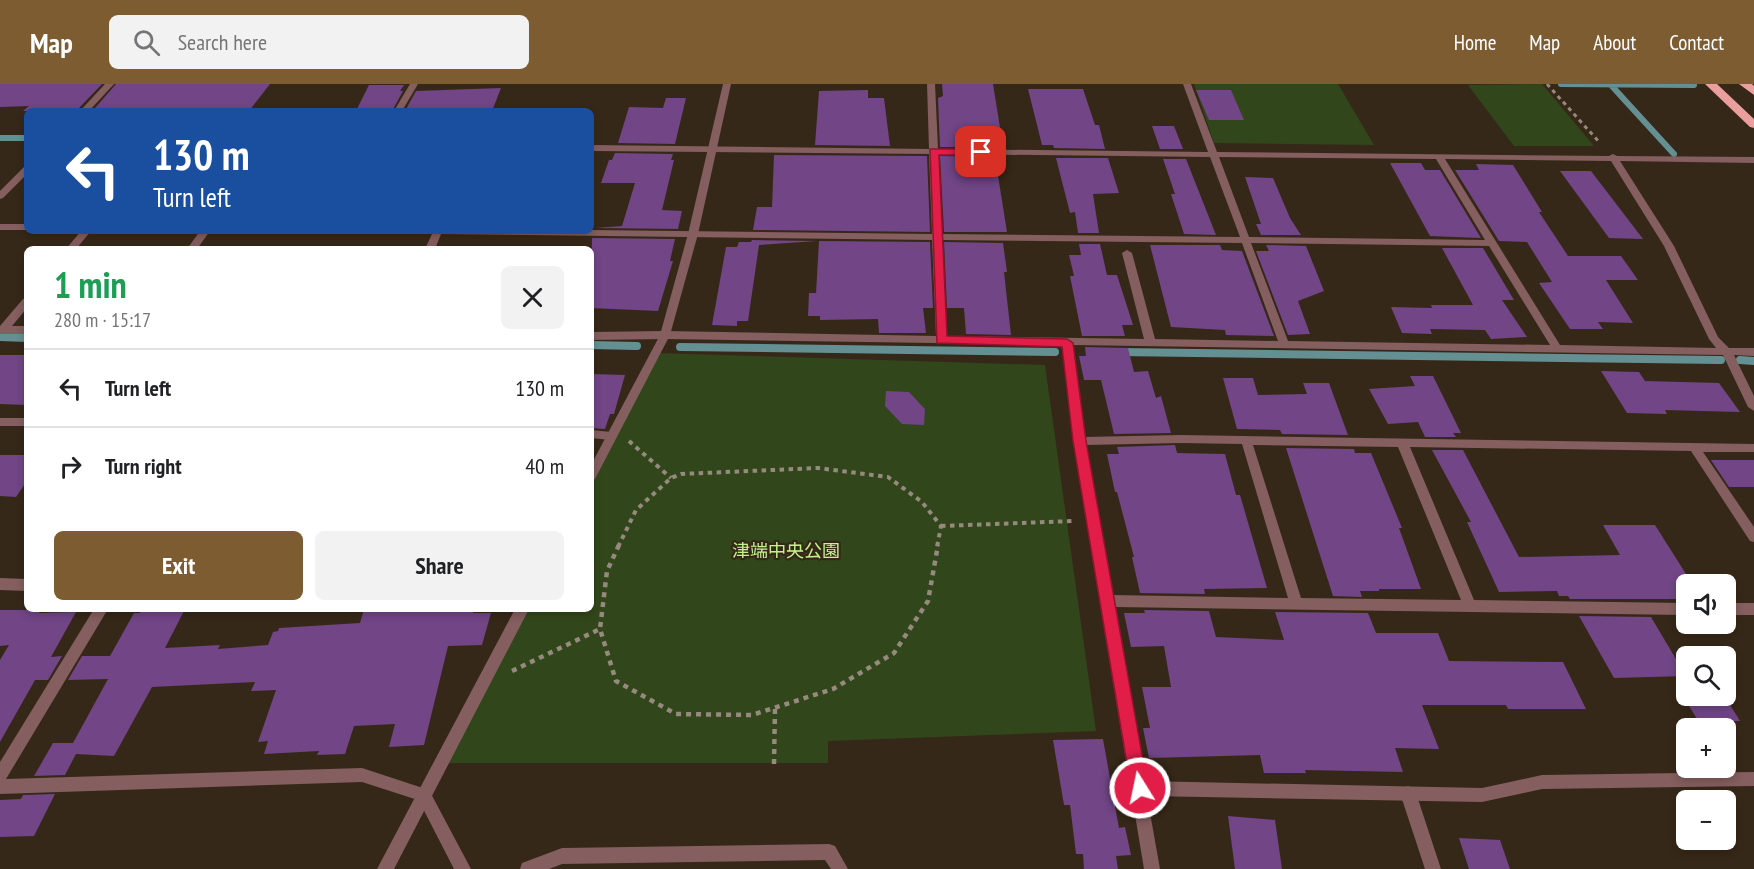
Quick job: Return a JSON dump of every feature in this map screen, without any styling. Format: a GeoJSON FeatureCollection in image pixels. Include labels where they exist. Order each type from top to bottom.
{"type":"FeatureCollection","features":[{"type":"Feature","properties":{"kind":"highway"},"geometry":{"type":"LineString","coordinates":[[1711,84],[1754,125]]}},
{"type":"Feature","properties":{"kind":"highway"},"geometry":{"type":"LineString","coordinates":[[1745,84],[1754,92]]}},
{"type":"Feature","properties":{"kind":"street"},"geometry":{"type":"LineString","coordinates":[[87,108],[110,84]]}},
{"type":"Feature","properties":{"kind":"street"},"geometry":{"type":"LineString","coordinates":[[400,108],[414,84]]}},
{"type":"Feature","properties":{"kind":"street"},"geometry":{"type":"LineString","coordinates":[[594,470],[664,335],[693,234],[727,84]]}},
{"type":"Feature","properties":{"kind":"street"},"geometry":{"type":"LineString","coordinates":[[931,84],[941,340]]}},
{"type":"Feature","properties":{"kind":"street"},"geometry":{"type":"LineString","coordinates":[[1187,84],[1285,346]]}},
{"type":"Feature","properties":{"kind":"street"},"geometry":{"type":"LineString","coordinates":[[594,148],[1754,160]]}},
{"type":"Feature","properties":{"kind":"street"},"geometry":{"type":"LineString","coordinates":[[1438,156],[1558,350]]}},
{"type":"Feature","properties":{"kind":"street"},"geometry":{"type":"LineString","coordinates":[[1613,157],[1669,246],[1714,339],[1727,352],[1754,406]]}},
{"type":"Feature","properties":{"kind":"street"},"geometry":{"type":"LineString","coordinates":[[0,196],[24,172]]}},
{"type":"Feature","properties":{"kind":"street"},"geometry":{"type":"LineString","coordinates":[[0,227],[24,227]]}},
{"type":"Feature","properties":{"kind":"street"},"geometry":{"type":"LineString","coordinates":[[594,233],[1492,243]]}},
{"type":"Feature","properties":{"kind":"street"},"geometry":{"type":"LineString","coordinates":[[74,246],[84,234]]}},
{"type":"Feature","properties":{"kind":"street"},"geometry":{"type":"LineString","coordinates":[[1127,253],[1151,344]]}},
{"type":"Feature","properties":{"kind":"street"},"geometry":{"type":"LineString","coordinates":[[1,330],[24,304]]}},
{"type":"Feature","properties":{"kind":"street"},"geometry":{"type":"LineString","coordinates":[[1,330],[24,330]]}},
{"type":"Feature","properties":{"kind":"street"},"geometry":{"type":"LineString","coordinates":[[594,336],[664,335],[1754,352]]}},
{"type":"Feature","properties":{"kind":"street"},"geometry":{"type":"LineString","coordinates":[[1067,343],[1079,441],[1152,869]]}},
{"type":"Feature","properties":{"kind":"street"},"geometry":{"type":"LineString","coordinates":[[0,422],[24,422]]}},
{"type":"Feature","properties":{"kind":"street"},"geometry":{"type":"LineString","coordinates":[[594,434],[613,433]]}},
{"type":"Feature","properties":{"kind":"street"},"geometry":{"type":"LineString","coordinates":[[1079,441],[1246,440],[1754,448]]}},
{"type":"Feature","properties":{"kind":"street"},"geometry":{"type":"LineString","coordinates":[[1246,440],[1297,605]]}},
{"type":"Feature","properties":{"kind":"street"},"geometry":{"type":"LineString","coordinates":[[1402,443],[1470,607]]}},
{"type":"Feature","properties":{"kind":"street"},"geometry":{"type":"LineString","coordinates":[[1694,447],[1754,537]]}},
{"type":"Feature","properties":{"kind":"street"},"geometry":{"type":"LineString","coordinates":[[0,584],[24,585]]}},
{"type":"Feature","properties":{"kind":"street"},"geometry":{"type":"LineString","coordinates":[[1107,601],[1676,609]]}},
{"type":"Feature","properties":{"kind":"street"},"geometry":{"type":"LineString","coordinates":[[1736,609],[1754,609]]}},
{"type":"Feature","properties":{"kind":"street"},"geometry":{"type":"LineString","coordinates":[[0,776],[99,612]]}},
{"type":"Feature","properties":{"kind":"street"},"geometry":{"type":"LineString","coordinates":[[385,869],[520,612]]}},
{"type":"Feature","properties":{"kind":"street"},"geometry":{"type":"LineString","coordinates":[[0,788],[362,775],[423,795],[464,869]]}},
{"type":"Feature","properties":{"kind":"street"},"geometry":{"type":"LineString","coordinates":[[1140,788],[1482,795],[1542,782],[1754,779]]}},
{"type":"Feature","properties":{"kind":"street"},"geometry":{"type":"LineString","coordinates":[[1408,793],[1432,869]]}},
{"type":"Feature","properties":{"kind":"street"},"geometry":{"type":"LineString","coordinates":[[528,869],[561,856],[829,852],[840,869]]}},
{"type":"Feature","properties":{"kind":"path"},"geometry":{"type":"LineString","coordinates":[[1548,84],[1613,157]]}},
{"type":"Feature","properties":{"kind":"path"},"geometry":{"type":"LineString","coordinates":[[613,433],[671,478]]}},
{"type":"Feature","properties":{"kind":"path"},"geometry":{"type":"LineString","coordinates":[[818,468],[888,477],[922,502],[941,526],[928,601],[894,653],[833,689],[752,716],[676,714],[616,681],[600,629],[607,571],[636,510],[671,478],[681,474],[818,468]]}},
{"type":"Feature","properties":{"kind":"path"},"geometry":{"type":"LineString","coordinates":[[941,526],[1093,521]]}},
{"type":"Feature","properties":{"kind":"path"},"geometry":{"type":"LineString","coordinates":[[481,686],[600,629]]}},
{"type":"Feature","properties":{"kind":"path"},"geometry":{"type":"LineString","coordinates":[[774,764],[775,708]]}},
{"type":"Feature","properties":{"kind":"green space"},"geometry":{"type":"Polygon","coordinates":[[[1194,84],[1338,84],[1374,145],[1214,143],[1194,84]]]}},
{"type":"Feature","properties":{"kind":"green space"},"geometry":{"type":"Polygon","coordinates":[[[1542,84],[1594,146],[1514,146],[1468,85],[1542,84]]]}},
{"type":"Feature","properties":{"kind":"green space","name":"津端中央公園"},"geometry":{"type":"Polygon","coordinates":[[[655,353],[1045,365],[1096,731],[828,741],[828,763],[440,763],[519,612],[594,612],[594,469],[655,353]]]}},
{"type":"Feature","properties":{"kind":"building"},"geometry":{"type":"Polygon","coordinates":[[[0,84],[102,84],[79,108],[0,107],[0,84]]]}},
{"type":"Feature","properties":{"kind":"building"},"geometry":{"type":"Polygon","coordinates":[[[116,84],[270,84],[251,108],[95,108],[116,84]]]}},
{"type":"Feature","properties":{"kind":"building"},"geometry":{"type":"Polygon","coordinates":[[[942,84],[993,84],[1002,140],[993,140],[994,147],[940,147],[938,98],[943,96],[942,84]]]}},
{"type":"Feature","properties":{"kind":"building"},"geometry":{"type":"Polygon","coordinates":[[[369,85],[404,85],[394,108],[358,108],[369,85]]]}},
{"type":"Feature","properties":{"kind":"building"},"geometry":{"type":"Polygon","coordinates":[[[501,88],[493,108],[407,108],[416,91],[501,88]]]}},
{"type":"Feature","properties":{"kind":"building"},"geometry":{"type":"Polygon","coordinates":[[[1028,89],[1083,89],[1095,125],[1099,125],[1105,149],[1054,148],[1053,145],[1042,145],[1028,89]]]}},
{"type":"Feature","properties":{"kind":"building"},"geometry":{"type":"Polygon","coordinates":[[[868,90],[868,98],[884,98],[890,146],[815,145],[819,91],[868,90]]]}},
{"type":"Feature","properties":{"kind":"building"},"geometry":{"type":"Polygon","coordinates":[[[1196,90],[1231,90],[1244,120],[1209,120],[1196,90]]]}},
{"type":"Feature","properties":{"kind":"building"},"geometry":{"type":"Polygon","coordinates":[[[666,98],[686,98],[675,144],[618,143],[629,107],[663,108],[666,98]]]}},
{"type":"Feature","properties":{"kind":"building"},"geometry":{"type":"Polygon","coordinates":[[[1152,126],[1174,126],[1183,149],[1160,149],[1152,126]]]}},
{"type":"Feature","properties":{"kind":"building"},"geometry":{"type":"Polygon","coordinates":[[[615,153],[673,154],[671,160],[674,160],[662,210],[682,211],[678,229],[595,228],[622,226],[635,183],[601,183],[609,160],[612,160],[615,153]]]}},
{"type":"Feature","properties":{"kind":"building"},"geometry":{"type":"Polygon","coordinates":[[[774,155],[927,156],[930,232],[753,230],[757,207],[772,207],[774,155]]]}},
{"type":"Feature","properties":{"kind":"building"},"geometry":{"type":"Polygon","coordinates":[[[940,156],[995,157],[1007,232],[944,232],[940,156]]]}},
{"type":"Feature","properties":{"kind":"building"},"geometry":{"type":"Polygon","coordinates":[[[1056,158],[1108,158],[1119,193],[1093,194],[1099,233],[1078,233],[1075,212],[1070,213],[1056,158]]]}},
{"type":"Feature","properties":{"kind":"building"},"geometry":{"type":"Polygon","coordinates":[[[1163,159],[1186,159],[1216,235],[1184,234],[1171,194],[1175,194],[1163,159]]]}},
{"type":"Feature","properties":{"kind":"building"},"geometry":{"type":"Polygon","coordinates":[[[1390,163],[1421,163],[1425,170],[1440,170],[1481,238],[1430,236],[1390,163]]]}},
{"type":"Feature","properties":{"kind":"building"},"geometry":{"type":"Polygon","coordinates":[[[1476,164],[1513,165],[1542,212],[1539,212],[1568,256],[1621,256],[1638,280],[1606,280],[1633,323],[1598,322],[1603,329],[1570,329],[1539,283],[1552,282],[1527,242],[1499,241],[1455,170],[1479,170],[1476,164]]]}},
{"type":"Feature","properties":{"kind":"building"},"geometry":{"type":"Polygon","coordinates":[[[1560,171],[1591,171],[1643,239],[1609,238],[1560,171]]]}},
{"type":"Feature","properties":{"kind":"building"},"geometry":{"type":"Polygon","coordinates":[[[1245,177],[1273,178],[1290,218],[1301,235],[1261,235],[1256,224],[1261,224],[1245,177]]]}},
{"type":"Feature","properties":{"kind":"building"},"geometry":{"type":"Polygon","coordinates":[[[592,238],[675,239],[670,261],[673,261],[658,311],[594,308],[594,246],[592,246],[592,238]]]}},
{"type":"Feature","properties":{"kind":"building"},"geometry":{"type":"Polygon","coordinates":[[[752,240],[817,241],[759,245],[748,321],[737,321],[737,326],[712,325],[726,247],[737,247],[739,242],[751,242],[752,240]]]}},
{"type":"Feature","properties":{"kind":"building"},"geometry":{"type":"Polygon","coordinates":[[[819,241],[930,242],[933,308],[923,308],[926,333],[879,333],[878,319],[820,320],[820,316],[808,316],[809,293],[816,293],[819,241]]]}},
{"type":"Feature","properties":{"kind":"building"},"geometry":{"type":"Polygon","coordinates":[[[944,242],[1003,243],[1011,335],[966,334],[964,308],[947,308],[944,242]]]}},
{"type":"Feature","properties":{"kind":"building"},"geometry":{"type":"Polygon","coordinates":[[[1079,244],[1100,244],[1107,275],[1117,275],[1133,325],[1122,325],[1125,336],[1082,336],[1070,276],[1074,276],[1069,255],[1081,255],[1079,244]]]}},
{"type":"Feature","properties":{"kind":"building"},"geometry":{"type":"Polygon","coordinates":[[[1150,245],[1220,245],[1222,250],[1242,251],[1274,336],[1226,335],[1225,330],[1171,327],[1150,245]]]}},
{"type":"Feature","properties":{"kind":"building"},"geometry":{"type":"Polygon","coordinates":[[[1266,245],[1306,246],[1324,291],[1298,301],[1310,334],[1288,335],[1256,251],[1269,251],[1266,245]]]}},
{"type":"Feature","properties":{"kind":"building"},"geometry":{"type":"Polygon","coordinates":[[[1442,248],[1483,248],[1514,300],[1502,300],[1527,337],[1491,339],[1485,330],[1430,329],[1432,334],[1402,333],[1391,307],[1432,308],[1431,305],[1473,305],[1442,248]]]}},
{"type":"Feature","properties":{"kind":"building"},"geometry":{"type":"Polygon","coordinates":[[[1085,347],[1128,348],[1134,372],[1148,371],[1156,398],[1161,396],[1171,433],[1114,434],[1101,380],[1084,380],[1079,356],[1086,356],[1085,347]]]}},
{"type":"Feature","properties":{"kind":"building"},"geometry":{"type":"Polygon","coordinates":[[[0,355],[24,355],[24,405],[0,404],[0,355]]]}},
{"type":"Feature","properties":{"kind":"building"},"geometry":{"type":"Polygon","coordinates":[[[1601,371],[1639,372],[1645,381],[1719,383],[1740,412],[1665,410],[1667,414],[1627,413],[1601,371]]]}},
{"type":"Feature","properties":{"kind":"building"},"geometry":{"type":"Polygon","coordinates":[[[594,374],[625,375],[614,414],[610,414],[605,429],[594,428],[594,374]]]}},
{"type":"Feature","properties":{"kind":"building"},"geometry":{"type":"Polygon","coordinates":[[[1410,376],[1433,376],[1461,433],[1453,433],[1456,437],[1425,437],[1418,422],[1388,424],[1369,389],[1415,386],[1410,376]]]}},
{"type":"Feature","properties":{"kind":"building"},"geometry":{"type":"Polygon","coordinates":[[[1223,378],[1253,378],[1258,395],[1307,394],[1303,383],[1329,383],[1348,435],[1282,434],[1280,430],[1237,429],[1223,378]]]}},
{"type":"Feature","properties":{"kind":"building"},"geometry":{"type":"Polygon","coordinates":[[[886,391],[909,392],[925,409],[924,425],[902,424],[885,406],[886,391]]]}},
{"type":"Feature","properties":{"kind":"building"},"geometry":{"type":"Polygon","coordinates":[[[1175,445],[1177,453],[1225,454],[1236,495],[1240,495],[1267,588],[1204,589],[1205,594],[1140,593],[1132,557],[1134,557],[1117,492],[1115,492],[1107,454],[1119,454],[1117,447],[1175,445]]]}},
{"type":"Feature","properties":{"kind":"building"},"geometry":{"type":"Polygon","coordinates":[[[1286,448],[1354,449],[1355,453],[1371,453],[1402,528],[1399,528],[1421,589],[1379,589],[1379,591],[1360,591],[1362,597],[1333,596],[1286,448]]]}},
{"type":"Feature","properties":{"kind":"building"},"geometry":{"type":"Polygon","coordinates":[[[1432,450],[1463,450],[1519,557],[1620,555],[1603,525],[1655,525],[1686,574],[1676,574],[1676,599],[1570,599],[1568,596],[1559,596],[1557,591],[1499,592],[1467,522],[1471,522],[1432,450]]]}},
{"type":"Feature","properties":{"kind":"building"},"geometry":{"type":"Polygon","coordinates":[[[0,455],[24,455],[24,485],[16,497],[0,496],[0,455]]]}},
{"type":"Feature","properties":{"kind":"building"},"geometry":{"type":"Polygon","coordinates":[[[1711,460],[1754,460],[1754,487],[1729,487],[1711,460]]]}},
{"type":"Feature","properties":{"kind":"building"},"geometry":{"type":"Polygon","coordinates":[[[0,610],[24,610],[24,612],[39,613],[76,612],[51,657],[62,656],[48,680],[35,680],[0,742],[0,660],[9,645],[0,646],[0,610]]]}},
{"type":"Feature","properties":{"kind":"building"},"geometry":{"type":"Polygon","coordinates":[[[1144,610],[1209,611],[1216,637],[1284,640],[1275,612],[1368,613],[1376,633],[1438,633],[1449,661],[1563,662],[1586,709],[1508,709],[1506,705],[1422,705],[1439,749],[1395,748],[1403,772],[1305,770],[1306,773],[1264,773],[1260,755],[1149,758],[1143,728],[1150,728],[1142,687],[1171,687],[1164,646],[1131,647],[1124,613],[1145,613],[1144,610]]]}},
{"type":"Feature","properties":{"kind":"building"},"geometry":{"type":"Polygon","coordinates":[[[183,612],[165,648],[220,645],[218,649],[268,645],[273,632],[278,631],[279,628],[360,623],[363,612],[491,613],[482,645],[448,646],[424,745],[389,747],[395,724],[354,726],[345,754],[317,755],[319,751],[264,754],[268,741],[258,742],[276,690],[251,691],[255,682],[152,687],[114,756],[76,754],[65,775],[34,776],[53,743],[73,743],[108,679],[68,680],[82,656],[110,656],[134,613],[183,612]]]}},
{"type":"Feature","properties":{"kind":"building"},"geometry":{"type":"Polygon","coordinates":[[[1579,616],[1651,617],[1676,659],[1676,676],[1614,678],[1579,616]]]}},
{"type":"Feature","properties":{"kind":"building"},"geometry":{"type":"Polygon","coordinates":[[[1689,706],[1731,706],[1740,721],[1736,721],[1736,718],[1696,718],[1689,706]]]}},
{"type":"Feature","properties":{"kind":"building"},"geometry":{"type":"Polygon","coordinates":[[[1103,739],[1119,828],[1125,827],[1131,855],[1116,856],[1118,869],[1084,869],[1083,854],[1076,854],[1070,805],[1064,805],[1053,740],[1103,739]]]}},
{"type":"Feature","properties":{"kind":"building"},"geometry":{"type":"Polygon","coordinates":[[[55,794],[34,836],[0,837],[0,800],[21,799],[23,795],[55,794]]]}},
{"type":"Feature","properties":{"kind":"building"},"geometry":{"type":"Polygon","coordinates":[[[1228,816],[1275,820],[1282,869],[1235,869],[1228,816]]]}},
{"type":"Feature","properties":{"kind":"building"},"geometry":{"type":"Polygon","coordinates":[[[1459,838],[1500,840],[1510,869],[1469,869],[1459,838]]]}},
{"type":"Feature","properties":{"kind":"waterway"},"geometry":{"type":"LineString","coordinates":[[1561,84],[1610,84]]}},
{"type":"Feature","properties":{"kind":"waterway"},"geometry":{"type":"LineString","coordinates":[[1610,84],[1694,85]]}},
{"type":"Feature","properties":{"kind":"waterway"},"geometry":{"type":"LineString","coordinates":[[1610,84],[1674,154]]}},
{"type":"Feature","properties":{"kind":"waterway"},"geometry":{"type":"LineString","coordinates":[[0,138],[24,138]]}},
{"type":"Feature","properties":{"kind":"waterway"},"geometry":{"type":"LineString","coordinates":[[0,337],[24,338]]}},
{"type":"Feature","properties":{"kind":"waterway"},"geometry":{"type":"LineString","coordinates":[[594,345],[637,346]]}},
{"type":"Feature","properties":{"kind":"waterway"},"geometry":{"type":"LineString","coordinates":[[680,347],[1055,352]]}},
{"type":"Feature","properties":{"kind":"waterway"},"geometry":{"type":"LineString","coordinates":[[1118,352],[1721,360]]}},
{"type":"Feature","properties":{"kind":"waterway"},"geometry":{"type":"LineString","coordinates":[[1740,360],[1754,361]]}},
{"type":"Feature","properties":{"kind":"route"},"geometry":{"type":"LineString","coordinates":[[981,152],[934,152],[941,340],[1067,343],[1079,441],[1140,788]]}}]}
